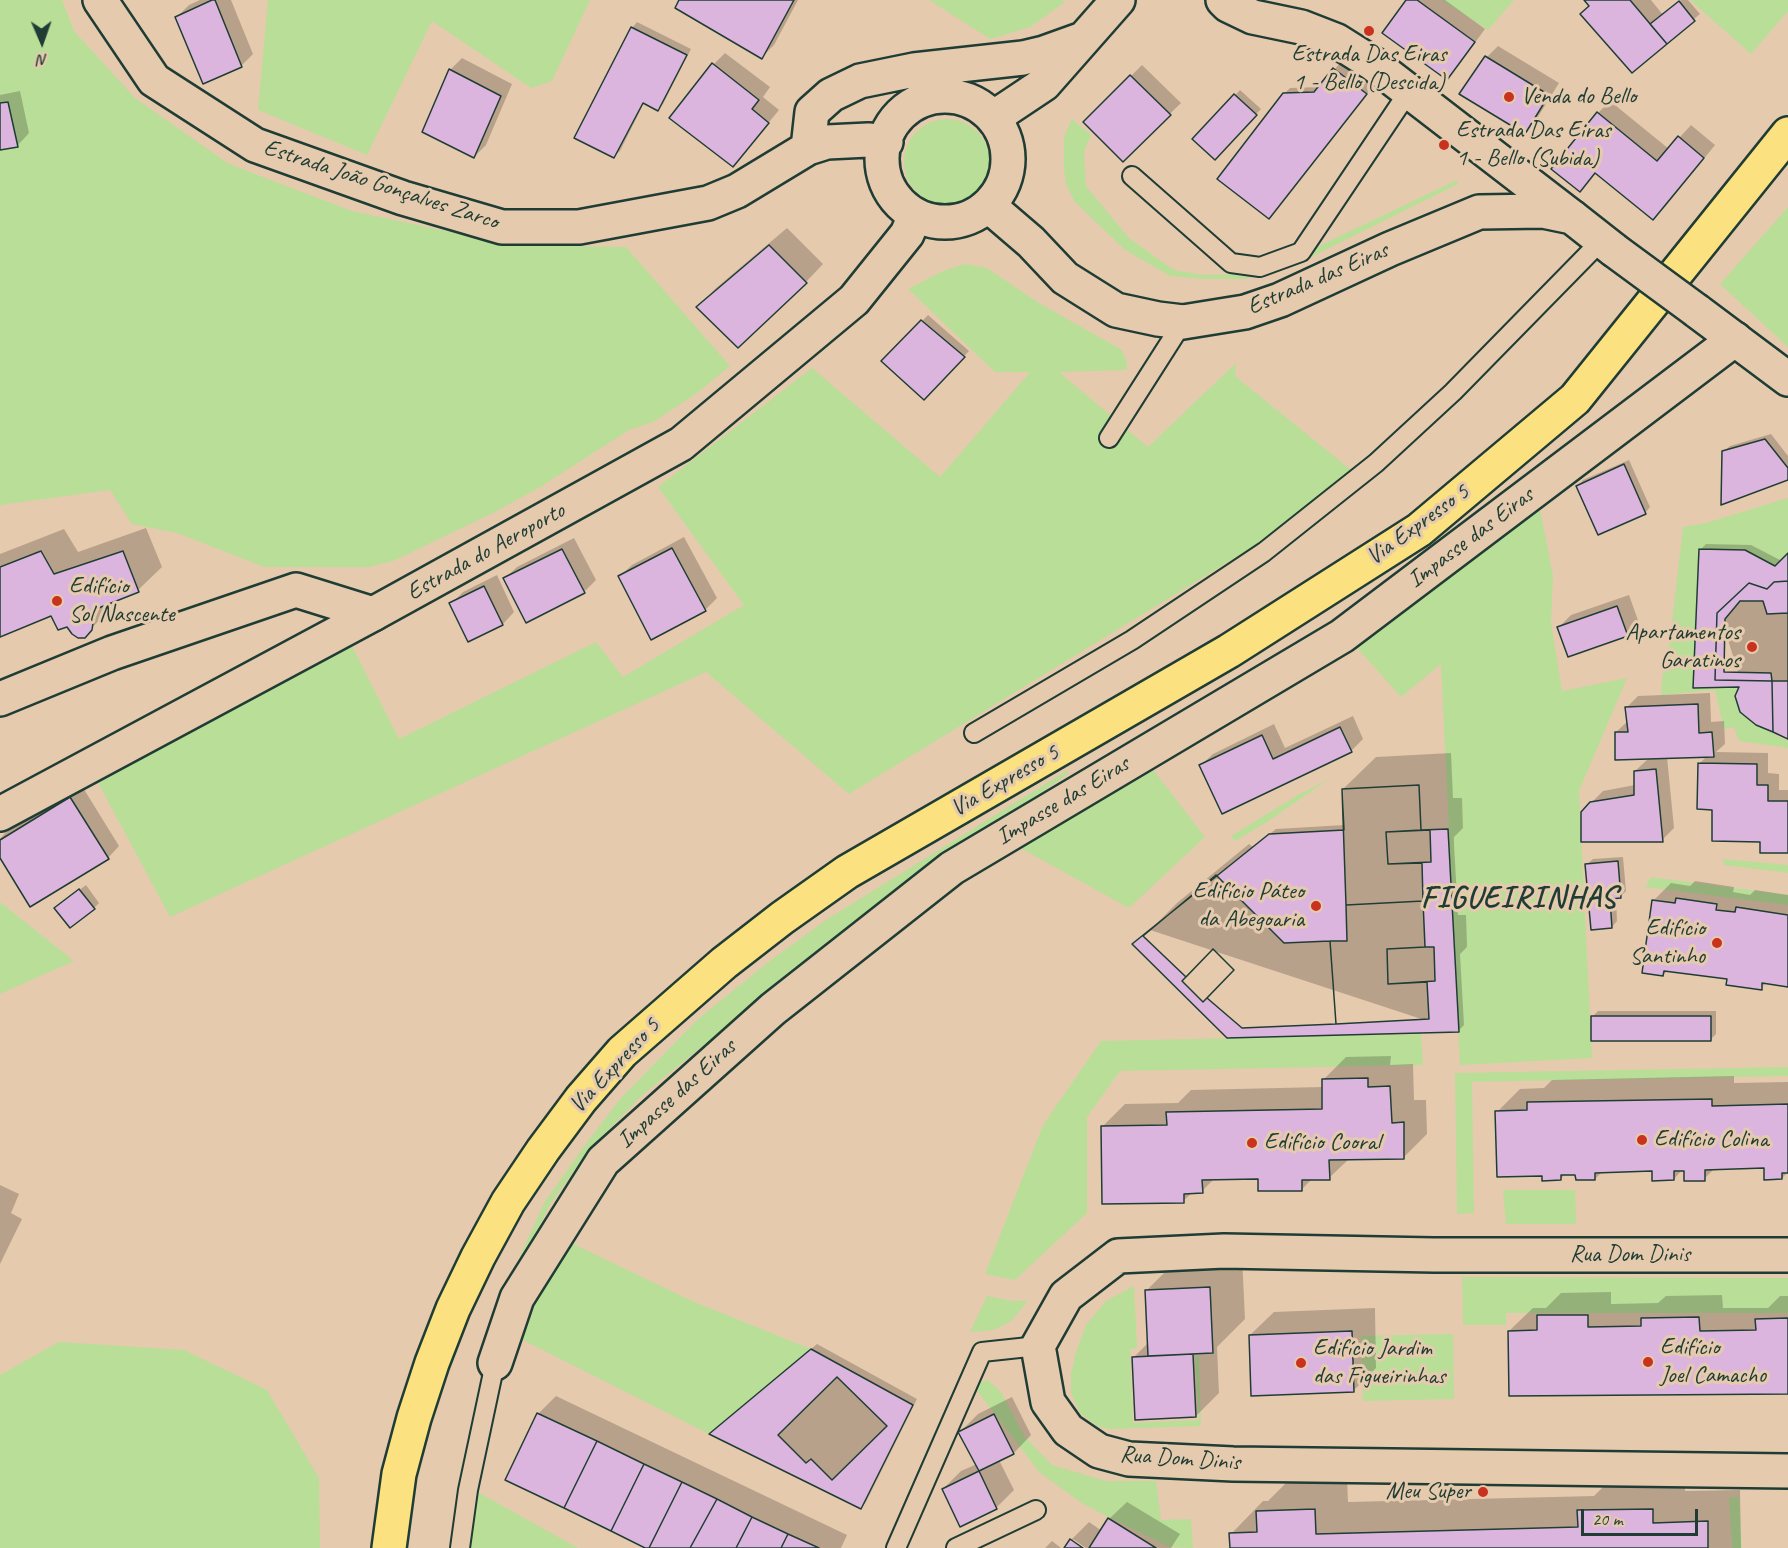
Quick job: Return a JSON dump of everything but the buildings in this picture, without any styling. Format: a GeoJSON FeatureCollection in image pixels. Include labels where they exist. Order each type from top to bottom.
{"type":"FeatureCollection","features":[{"type":"Feature","properties":{"kind":"main road","name":"Via Expresso 5"},"geometry":{"type":"LineString","coordinates":[[389,1548],[399,1474],[432,1363],[453,1309],[508,1202],[581,1099],[622,1052],[672,1006],[732,957],[847,872],[1229,651],[1419,530],[1575,399],[1788,134]]}},
{"type":"Feature","properties":{"kind":"street","name":"Estrada João Gonçalves Zarco"},"geometry":{"type":"LineString","coordinates":[[100,0],[154,80],[255,145],[404,198],[502,227],[579,227],[708,203],[737,191],[808,148],[826,142],[868,140],[886,142]]}},
{"type":"Feature","properties":{"kind":"street"},"geometry":{"type":"LineString","coordinates":[[993,118],[1044,84],[1118,0]]}},
{"type":"Feature","properties":{"kind":"street","name":"Estrada das Eiras"},"geometry":{"type":"LineString","coordinates":[[1223,0],[1228,5],[1253,17],[1301,27],[1337,42],[1372,63],[1608,245],[1788,379]]}},
{"type":"Feature","properties":{"kind":"street"},"geometry":{"type":"LineString","coordinates":[[808,148],[812,112],[831,95],[860,81],[914,70],[1023,58],[1083,39]]}},
{"type":"Feature","properties":{"kind":"street"},"geometry":{"type":"LineString","coordinates":[[936,96],[957,96],[976,103],[993,118],[1003,134],[1008,155],[1006,177],[989,206],[974,217],[957,222],[941,223],[915,216],[897,201],[887,182],[885,164],[888,130],[900,114],[916,102],[936,96]]}},
{"type":"Feature","properties":{"kind":"street","name":"Estrada das Eiras"},"geometry":{"type":"LineString","coordinates":[[989,206],[1031,242],[1065,278],[1116,310],[1183,322],[1245,312],[1280,300],[1390,249],[1479,212],[1543,211],[1572,217]]}},
{"type":"Feature","properties":{"kind":"street","name":"Estrada do Aeroporto"},"geometry":{"type":"LineString","coordinates":[[0,814],[373,614],[681,444],[854,300],[907,234],[915,216]]}},
{"type":"Feature","properties":{"kind":"street","name":"Impasse das Eiras"},"geometry":{"type":"LineString","coordinates":[[495,1364],[517,1299],[603,1161],[773,1009],[952,868],[1342,636],[1735,339]]}},
{"type":"Feature","properties":{"kind":"street"},"geometry":{"type":"LineString","coordinates":[[0,699],[112,653],[296,590],[373,614]]}},
{"type":"Feature","properties":{"kind":"street","name":"Rua Dom Dinis"},"geometry":{"type":"LineString","coordinates":[[1788,1255],[1444,1255],[1224,1251],[1118,1256],[1066,1296],[1038,1346],[1048,1402],[1068,1430],[1099,1451],[1129,1459],[1233,1464],[1788,1471]]}},
{"type":"Feature","properties":{"kind":"lane"},"geometry":{"type":"LineString","coordinates":[[1131,176],[1231,263],[1260,267],[1301,252],[1409,91]]}},
{"type":"Feature","properties":{"kind":"lane"},"geometry":{"type":"LineString","coordinates":[[974,733],[1132,640],[1264,552],[1376,463],[1608,245]]}},
{"type":"Feature","properties":{"kind":"lane"},"geometry":{"type":"LineString","coordinates":[[1109,438],[1183,322]]}},
{"type":"Feature","properties":{"kind":"lane"},"geometry":{"type":"LineString","coordinates":[[896,1548],[982,1352],[1038,1346]]}},
{"type":"Feature","properties":{"kind":"lane"},"geometry":{"type":"LineString","coordinates":[[460,1548],[468,1490],[495,1364]]}},
{"type":"Feature","properties":{"kind":"lane"},"geometry":{"type":"LineString","coordinates":[[956,1548],[1035,1510]]}},
{"type":"Feature","properties":{"kind":"green space"},"geometry":{"type":"Polygon","coordinates":[[[0,0],[62,0],[74,31],[135,98],[229,164],[352,211],[511,245],[626,247],[730,366],[697,393],[655,421],[629,430],[540,487],[495,512],[393,561],[368,567],[264,567],[177,533],[132,524],[110,490],[0,505],[0,0]]]}},
{"type":"Feature","properties":{"kind":"green space"},"geometry":{"type":"Polygon","coordinates":[[[268,0],[590,0],[552,81],[531,88],[432,21],[367,155],[258,110],[268,0]]]}},
{"type":"Feature","properties":{"kind":"green space"},"geometry":{"type":"Polygon","coordinates":[[[929,0],[1062,0],[1065,2],[1030,27],[990,39],[929,0]]]}},
{"type":"Feature","properties":{"kind":"green space"},"geometry":{"type":"Polygon","coordinates":[[[1442,0],[1514,0],[1488,30],[1442,0]]]}},
{"type":"Feature","properties":{"kind":"green space"},"geometry":{"type":"Polygon","coordinates":[[[1690,0],[1788,0],[1788,11],[1751,54],[1690,0]]]}},
{"type":"Feature","properties":{"kind":"green space"},"geometry":{"type":"Polygon","coordinates":[[[947,119],[964,122],[978,131],[987,145],[990,162],[987,179],[978,193],[964,202],[947,205],[930,202],[916,193],[907,179],[904,162],[907,145],[916,131],[930,122],[947,119]]]}},
{"type":"Feature","properties":{"kind":"green space"},"geometry":{"type":"Polygon","coordinates":[[[1072,119],[1091,135],[1084,152],[1086,186],[1129,238],[1174,270],[1204,275],[1244,274],[1296,257],[1457,180],[1458,184],[1299,263],[1245,279],[1170,276],[1125,250],[1075,202],[1067,187],[1064,170],[1064,137],[1072,119]]]}},
{"type":"Feature","properties":{"kind":"green space"},"geometry":{"type":"Polygon","coordinates":[[[1788,207],[1788,347],[1720,284],[1788,207]]]}},
{"type":"Feature","properties":{"kind":"green space"},"geometry":{"type":"Polygon","coordinates":[[[965,264],[987,268],[1039,303],[1122,350],[1127,370],[1059,372],[1148,447],[1236,363],[1235,376],[1351,470],[1259,543],[849,794],[706,672],[170,917],[94,775],[351,644],[399,739],[596,642],[623,677],[744,605],[658,487],[812,368],[940,477],[1030,372],[995,372],[908,289],[943,271],[965,264]]]}},
{"type":"Feature","properties":{"kind":"green space"},"geometry":{"type":"Polygon","coordinates":[[[1788,498],[1788,552],[1775,566],[1745,550],[1699,550],[1693,687],[1739,687],[1756,725],[1788,741],[1788,748],[1739,741],[1734,727],[1724,729],[1715,690],[1661,695],[1683,527],[1706,523],[1788,498]]]}},
{"type":"Feature","properties":{"kind":"green space"},"geometry":{"type":"Polygon","coordinates":[[[1540,509],[1553,576],[1551,623],[1562,691],[1627,678],[1579,791],[1592,1058],[1460,1065],[1441,664],[1401,697],[1352,642],[1540,509]]]}},
{"type":"Feature","properties":{"kind":"green space"},"geometry":{"type":"Polygon","coordinates":[[[1147,762],[1205,837],[1129,908],[1015,845],[1147,762]]]}},
{"type":"Feature","properties":{"kind":"green space"},"geometry":{"type":"Polygon","coordinates":[[[1066,771],[1069,772],[1067,775],[992,826],[890,901],[641,1096],[587,1153],[549,1206],[522,1263],[513,1276],[544,1203],[582,1149],[620,1099],[698,1019],[771,960],[826,920],[1066,771]]]}},
{"type":"Feature","properties":{"kind":"green space"},"geometry":{"type":"Polygon","coordinates":[[[1329,779],[1235,841],[1231,836],[1298,795],[1329,779]]]}},
{"type":"Feature","properties":{"kind":"green space"},"geometry":{"type":"Polygon","coordinates":[[[1723,859],[1788,865],[1788,873],[1724,865],[1723,859]]]}},
{"type":"Feature","properties":{"kind":"green space"},"geometry":{"type":"Polygon","coordinates":[[[1651,877],[1788,895],[1788,905],[1645,887],[1651,877]]]}},
{"type":"Feature","properties":{"kind":"green space"},"geometry":{"type":"Polygon","coordinates":[[[0,902],[74,961],[0,994],[0,902]]]}},
{"type":"Feature","properties":{"kind":"green space"},"geometry":{"type":"Polygon","coordinates":[[[1421,1034],[1423,1065],[1120,1071],[1087,1117],[1087,1213],[1015,1280],[985,1274],[1043,1125],[1101,1041],[1421,1034]]]}},
{"type":"Feature","properties":{"kind":"green space"},"geometry":{"type":"Polygon","coordinates":[[[1788,1067],[1788,1076],[1472,1082],[1474,1213],[1457,1214],[1455,1073],[1788,1067]]]}},
{"type":"Feature","properties":{"kind":"green space"},"geometry":{"type":"Polygon","coordinates":[[[1503,1190],[1575,1190],[1576,1224],[1506,1224],[1503,1190]]]}},
{"type":"Feature","properties":{"kind":"green space"},"geometry":{"type":"Polygon","coordinates":[[[565,1240],[692,1301],[811,1349],[709,1434],[517,1337],[565,1240]]]}},
{"type":"Feature","properties":{"kind":"green space"},"geometry":{"type":"Polygon","coordinates":[[[1462,1277],[1788,1278],[1788,1313],[1506,1313],[1506,1325],[1463,1325],[1462,1277]]]}},
{"type":"Feature","properties":{"kind":"green space"},"geometry":{"type":"Polygon","coordinates":[[[1134,1286],[1137,1348],[1130,1349],[1133,1423],[1199,1420],[1195,1356],[1199,1356],[1201,1426],[1111,1429],[1097,1426],[1080,1413],[1071,1393],[1071,1374],[1086,1325],[1106,1301],[1134,1286]]]}},
{"type":"Feature","properties":{"kind":"green space"},"geometry":{"type":"Polygon","coordinates":[[[987,1296],[1013,1301],[1028,1301],[1011,1321],[994,1330],[970,1332],[987,1296]]]}},
{"type":"Feature","properties":{"kind":"green space"},"geometry":{"type":"Polygon","coordinates":[[[1453,1334],[1454,1399],[1363,1401],[1361,1336],[1453,1334]]]}},
{"type":"Feature","properties":{"kind":"green space"},"geometry":{"type":"Polygon","coordinates":[[[59,1342],[184,1350],[267,1390],[319,1478],[320,1548],[0,1548],[0,1375],[59,1342]]]}},
{"type":"Feature","properties":{"kind":"green space"},"geometry":{"type":"Polygon","coordinates":[[[988,1380],[1001,1392],[1025,1437],[1052,1465],[1106,1481],[1156,1481],[1161,1520],[1191,1519],[1193,1548],[1169,1547],[1083,1504],[1039,1472],[972,1384],[988,1380]]]}},
{"type":"Feature","properties":{"kind":"green space"},"geometry":{"type":"Polygon","coordinates":[[[470,1488],[483,1495],[578,1548],[467,1548],[470,1488]]]}},
{"type":"Feature","properties":{"kind":"green space"},"geometry":{"type":"Polygon","coordinates":[[[1729,1497],[1739,1497],[1742,1548],[1732,1548],[1729,1497]]]}},
{"type":"Feature","properties":{"kind":"place","name":"Estrada Das Eiras 1 - Bello (Descida)"},"geometry":{"type":"Point","coordinates":[1369,31]}},
{"type":"Feature","properties":{"kind":"place","name":"Venda do Bello"},"geometry":{"type":"Point","coordinates":[1509,97]}},
{"type":"Feature","properties":{"kind":"place","name":"Estrada Das Eiras 1 - Bello (Subida)"},"geometry":{"type":"Point","coordinates":[1444,145]}},
{"type":"Feature","properties":{"kind":"place","name":"Edifício Sol Nascente"},"geometry":{"type":"Point","coordinates":[57,601]}},
{"type":"Feature","properties":{"kind":"place","name":"Apartamentos Garatinos"},"geometry":{"type":"Point","coordinates":[1752,647]}},
{"type":"Feature","properties":{"kind":"place","name":"Edifício Páteo da Abegoaria"},"geometry":{"type":"Point","coordinates":[1316,906]}},
{"type":"Feature","properties":{"kind":"place","name":"Edifício Santinho"},"geometry":{"type":"Point","coordinates":[1717,943]}},
{"type":"Feature","properties":{"kind":"place","name":"Edifício Colina"},"geometry":{"type":"Point","coordinates":[1642,1140]}},
{"type":"Feature","properties":{"kind":"place","name":"Edifício Cooral"},"geometry":{"type":"Point","coordinates":[1252,1143]}},
{"type":"Feature","properties":{"kind":"place","name":"Edifício Joel Camacho"},"geometry":{"type":"Point","coordinates":[1648,1362]}},
{"type":"Feature","properties":{"kind":"place","name":"Edifício Jardim das Figueirinhas"},"geometry":{"type":"Point","coordinates":[1301,1363]}},
{"type":"Feature","properties":{"kind":"place","name":"Meu Super"},"geometry":{"type":"Point","coordinates":[1483,1492]}},
{"type":"Feature","properties":{"kind":"district","name":"FIGUEIRINHAS"},"geometry":{"type":"Point","coordinates":[1519,899]}}]}
